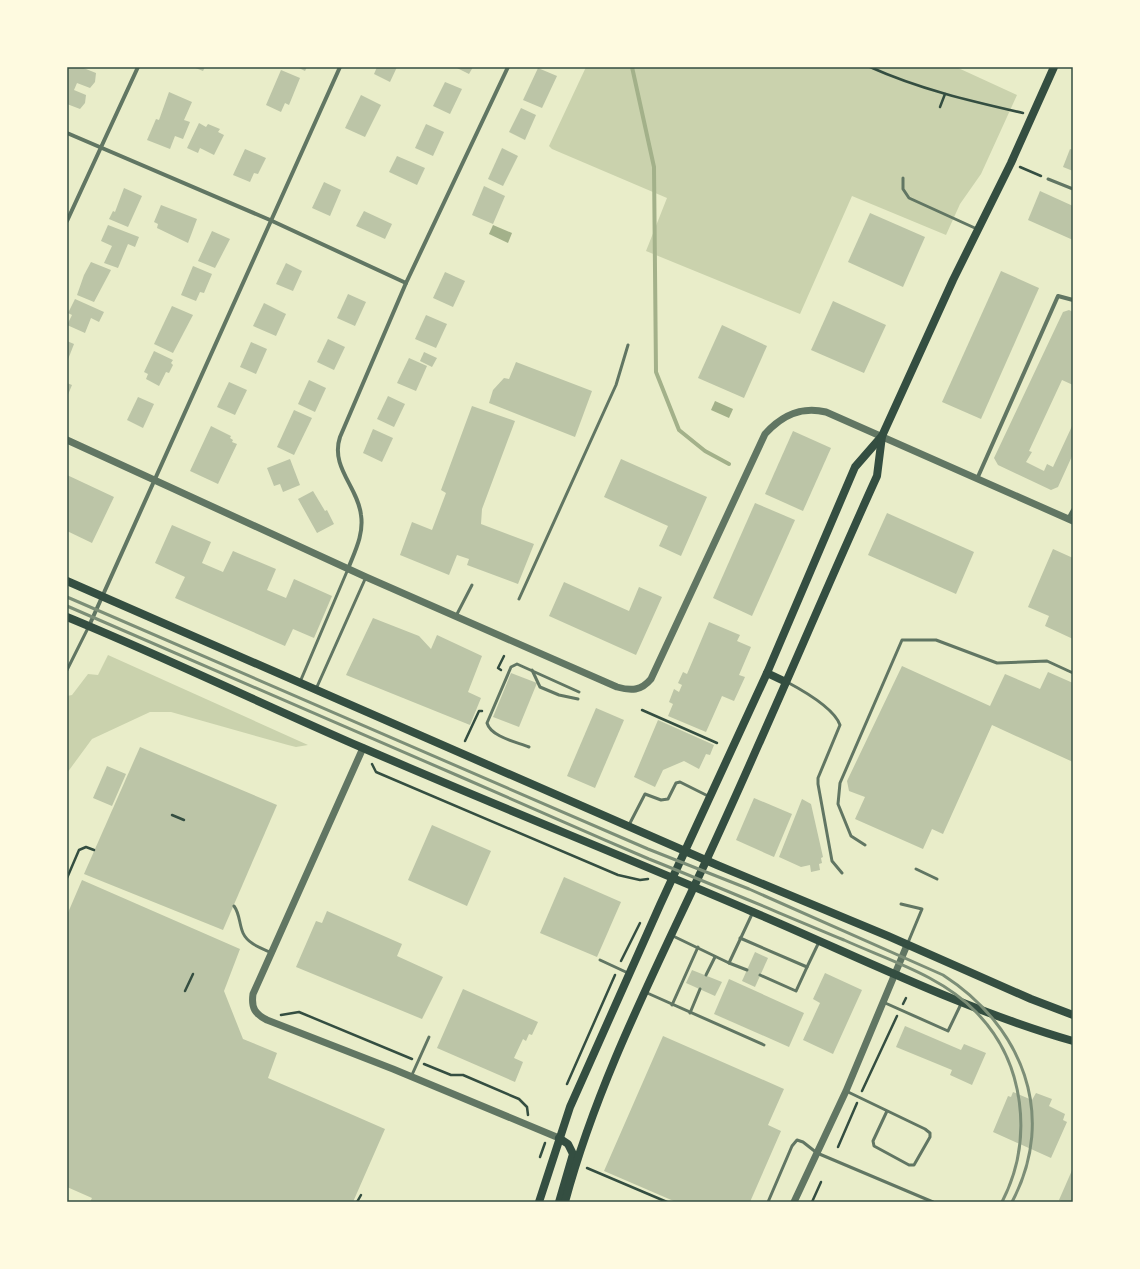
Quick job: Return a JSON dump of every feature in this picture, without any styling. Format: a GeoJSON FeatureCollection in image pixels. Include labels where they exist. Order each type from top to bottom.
{"type":"FeatureCollection","features":[{"type":"Feature","properties":{"kind":"main road"},"geometry":{"type":"LineString","coordinates":[[539,1202],[570,1107],[672,878],[767,673],[855,467],[882,436],[978,229],[1011,163],[1054,67]]}},
{"type":"Feature","properties":{"kind":"main road"},"geometry":{"type":"LineString","coordinates":[[565,1202],[578,1154],[612,1063],[706,860],[877,476],[882,436]]}},
{"type":"Feature","properties":{"kind":"main road"},"geometry":{"type":"LineString","coordinates":[[67,581],[628,827],[907,944],[1031,999],[1073,1015]]}},
{"type":"Feature","properties":{"kind":"main road"},"geometry":{"type":"LineString","coordinates":[[67,617],[363,748],[753,912],[895,976],[962,1004],[1028,1028],[1073,1041]]}},
{"type":"Feature","properties":{"kind":"main road"},"geometry":{"type":"LineString","coordinates":[[767,673],[786,682]]}},
{"type":"Feature","properties":{"kind":"main road"},"geometry":{"type":"LineString","coordinates":[[559,1138],[568,1144],[572,1149],[573,1154],[559,1202]]}},
{"type":"Feature","properties":{"kind":"street"},"geometry":{"type":"LineString","coordinates":[[67,221],[138,67]]}},
{"type":"Feature","properties":{"kind":"street"},"geometry":{"type":"LineString","coordinates":[[89,626],[101,596],[340,67]]}},
{"type":"Feature","properties":{"kind":"street"},"geometry":{"type":"LineString","coordinates":[[348,569],[360,536],[361,516],[358,504],[339,462],[337,445],[406,283],[508,67]]}},
{"type":"Feature","properties":{"kind":"street"},"geometry":{"type":"LineString","coordinates":[[67,132],[270,220],[406,283]]}},
{"type":"Feature","properties":{"kind":"street"},"geometry":{"type":"LineString","coordinates":[[977,479],[1058,296],[1073,300]]}},
{"type":"Feature","properties":{"kind":"street"},"geometry":{"type":"LineString","coordinates":[[67,440],[366,577],[617,687],[630,690],[640,688],[648,683],[653,675],[759,445],[778,420],[795,412],[818,410],[855,423],[1071,520],[1073,510]]}},
{"type":"Feature","properties":{"kind":"street"},"geometry":{"type":"LineString","coordinates":[[363,748],[253,994],[252,1003],[257,1015],[559,1138]]}},
{"type":"Feature","properties":{"kind":"street"},"geometry":{"type":"LineString","coordinates":[[794,1202],[846,1091],[907,944]]}},
{"type":"Feature","properties":{"kind":"lane"},"geometry":{"type":"LineString","coordinates":[[903,178],[903,189],[909,198],[978,229]]}},
{"type":"Feature","properties":{"kind":"lane"},"geometry":{"type":"LineString","coordinates":[[1048,179],[1073,189]]}},
{"type":"Feature","properties":{"kind":"lane"},"geometry":{"type":"LineString","coordinates":[[520,599],[616,385],[628,345]]}},
{"type":"Feature","properties":{"kind":"lane"},"geometry":{"type":"LineString","coordinates":[[299,684],[348,569]]}},
{"type":"Feature","properties":{"kind":"lane"},"geometry":{"type":"LineString","coordinates":[[315,690],[366,577]]}},
{"type":"Feature","properties":{"kind":"lane"},"geometry":{"type":"LineString","coordinates":[[456,616],[472,585]]}},
{"type":"Feature","properties":{"kind":"lane"},"geometry":{"type":"LineString","coordinates":[[67,670],[89,626]]}},
{"type":"Feature","properties":{"kind":"lane"},"geometry":{"type":"LineString","coordinates":[[865,845],[851,836],[838,804],[840,783],[902,640],[936,640],[997,663],[1047,661],[1073,673]]}},
{"type":"Feature","properties":{"kind":"lane"},"geometry":{"type":"LineString","coordinates":[[529,747],[494,733],[488,727],[487,723],[511,667],[518,664],[579,692]]}},
{"type":"Feature","properties":{"kind":"lane"},"geometry":{"type":"LineString","coordinates":[[532,670],[540,687],[559,695],[578,699]]}},
{"type":"Feature","properties":{"kind":"lane"},"geometry":{"type":"LineString","coordinates":[[786,682],[810,694],[838,718],[840,725],[818,778],[818,784],[832,861],[842,873]]}},
{"type":"Feature","properties":{"kind":"lane"},"geometry":{"type":"LineString","coordinates":[[628,827],[645,794],[664,800],[668,799],[676,783],[680,782],[710,797]]}},
{"type":"Feature","properties":{"kind":"lane"},"geometry":{"type":"LineString","coordinates":[[916,869],[937,879]]}},
{"type":"Feature","properties":{"kind":"lane"},"geometry":{"type":"LineString","coordinates":[[902,904],[922,909],[907,944]]}},
{"type":"Feature","properties":{"kind":"lane"},"geometry":{"type":"LineString","coordinates":[[234,906],[238,911],[243,933],[248,940],[272,953]]}},
{"type":"Feature","properties":{"kind":"lane"},"geometry":{"type":"LineString","coordinates":[[729,963],[753,912]]}},
{"type":"Feature","properties":{"kind":"lane"},"geometry":{"type":"LineString","coordinates":[[671,935],[698,947],[715,957],[747,970]]}},
{"type":"Feature","properties":{"kind":"lane"},"geometry":{"type":"LineString","coordinates":[[740,938],[807,967]]}},
{"type":"Feature","properties":{"kind":"lane"},"geometry":{"type":"LineString","coordinates":[[760,975],[796,991],[819,942]]}},
{"type":"Feature","properties":{"kind":"lane"},"geometry":{"type":"LineString","coordinates":[[672,1005],[698,947]]}},
{"type":"Feature","properties":{"kind":"lane"},"geometry":{"type":"LineString","coordinates":[[706,975],[715,957]]}},
{"type":"Feature","properties":{"kind":"lane"},"geometry":{"type":"LineString","coordinates":[[600,960],[630,974]]}},
{"type":"Feature","properties":{"kind":"lane"},"geometry":{"type":"LineString","coordinates":[[690,1013],[700,989]]}},
{"type":"Feature","properties":{"kind":"lane"},"geometry":{"type":"LineString","coordinates":[[645,992],[764,1045]]}},
{"type":"Feature","properties":{"kind":"lane"},"geometry":{"type":"LineString","coordinates":[[883,1002],[948,1031],[962,1004]]}},
{"type":"Feature","properties":{"kind":"lane"},"geometry":{"type":"LineString","coordinates":[[411,1077],[429,1037]]}},
{"type":"Feature","properties":{"kind":"lane"},"geometry":{"type":"LineString","coordinates":[[846,1091],[887,1111],[930,1133],[930,1137],[914,1165],[909,1165],[874,1146],[873,1141],[887,1111]]}},
{"type":"Feature","properties":{"kind":"lane"},"geometry":{"type":"LineString","coordinates":[[768,1202],[794,1142],[803,1142],[817,1153],[933,1202]]}},
{"type":"Feature","properties":{"kind":"path"},"geometry":{"type":"LineString","coordinates":[[870,67],[898,80],[945,94],[1032,116]]}},
{"type":"Feature","properties":{"kind":"path"},"geometry":{"type":"LineString","coordinates":[[940,107],[945,94]]}},
{"type":"Feature","properties":{"kind":"path"},"geometry":{"type":"LineString","coordinates":[[1011,163],[1048,179]]}},
{"type":"Feature","properties":{"kind":"path"},"geometry":{"type":"LineString","coordinates":[[498,676],[501,669],[498,668],[504,656]]}},
{"type":"Feature","properties":{"kind":"path"},"geometry":{"type":"LineString","coordinates":[[465,740],[479,711],[482,712],[485,705]]}},
{"type":"Feature","properties":{"kind":"path"},"geometry":{"type":"LineString","coordinates":[[642,710],[718,742]]}},
{"type":"Feature","properties":{"kind":"path"},"geometry":{"type":"LineString","coordinates":[[363,748],[376,772],[618,875],[640,880],[649,879]]}},
{"type":"Feature","properties":{"kind":"path"},"geometry":{"type":"LineString","coordinates":[[172,814],[184,820]]}},
{"type":"Feature","properties":{"kind":"path"},"geometry":{"type":"LineString","coordinates":[[67,878],[79,850],[86,846],[94,850]]}},
{"type":"Feature","properties":{"kind":"path"},"geometry":{"type":"LineString","coordinates":[[185,991],[193,974]]}},
{"type":"Feature","properties":{"kind":"path"},"geometry":{"type":"LineString","coordinates":[[567,1087],[568,1081],[612,981]]}},
{"type":"Feature","properties":{"kind":"path"},"geometry":{"type":"LineString","coordinates":[[838,1147],[906,998]]}},
{"type":"Feature","properties":{"kind":"path"},"geometry":{"type":"LineString","coordinates":[[267,1020],[289,1012],[299,1012],[400,1054]]}},
{"type":"Feature","properties":{"kind":"path"},"geometry":{"type":"LineString","coordinates":[[435,1069],[451,1075],[463,1075],[519,1099],[527,1107],[529,1126]]}},
{"type":"Feature","properties":{"kind":"path"},"geometry":{"type":"LineString","coordinates":[[587,1168],[667,1202]]}},
{"type":"Feature","properties":{"kind":"path"},"geometry":{"type":"LineString","coordinates":[[812,1202],[821,1182]]}},
{"type":"Feature","properties":{"kind":"path"},"geometry":{"type":"LineString","coordinates":[[622,1187],[624,1183]]}},
{"type":"Feature","properties":{"kind":"path"},"geometry":{"type":"LineString","coordinates":[[358,1202],[361,1195]]}},
{"type":"Feature","properties":{"kind":"shaded area"},"geometry":{"type":"Polygon","coordinates":[[[586,67],[956,67],[1017,95],[981,174],[960,204],[946,235],[852,196],[800,314],[646,251],[667,198],[552,149],[549,146],[586,67]]]}},
{"type":"Feature","properties":{"kind":"shaded area"},"geometry":{"type":"Polygon","coordinates":[[[493,225],[512,233],[508,243],[489,234],[493,225]]]}},
{"type":"Feature","properties":{"kind":"shaded area"},"geometry":{"type":"Polygon","coordinates":[[[715,401],[733,409],[729,418],[711,410],[715,401]]]}},
{"type":"Feature","properties":{"kind":"shaded area"},"geometry":{"type":"Polygon","coordinates":[[[108,655],[308,745],[296,747],[171,712],[150,712],[92,739],[67,773],[67,696],[72,695],[88,674],[98,675],[108,655]]]}},
{"type":"Feature","properties":{"kind":"building"},"geometry":{"type":"Polygon","coordinates":[[[67,67],[81,67],[96,73],[95,82],[90,88],[77,83],[74,90],[86,95],[85,103],[80,109],[67,104],[67,67]]]}},
{"type":"Feature","properties":{"kind":"building"},"geometry":{"type":"Polygon","coordinates":[[[193,67],[205,67],[203,71],[193,67]]]}},
{"type":"Feature","properties":{"kind":"building"},"geometry":{"type":"Polygon","coordinates":[[[297,67],[307,67],[305,71],[297,67]]]}},
{"type":"Feature","properties":{"kind":"building"},"geometry":{"type":"Polygon","coordinates":[[[377,67],[397,67],[390,82],[374,74],[377,67]]]}},
{"type":"Feature","properties":{"kind":"building"},"geometry":{"type":"Polygon","coordinates":[[[455,67],[473,67],[469,74],[455,67]]]}},
{"type":"Feature","properties":{"kind":"building"},"geometry":{"type":"Polygon","coordinates":[[[538,68],[557,76],[542,108],[523,100],[538,68]]]}},
{"type":"Feature","properties":{"kind":"building"},"geometry":{"type":"Polygon","coordinates":[[[281,70],[300,78],[289,105],[285,103],[281,112],[266,105],[281,70]]]}},
{"type":"Feature","properties":{"kind":"building"},"geometry":{"type":"Polygon","coordinates":[[[445,82],[462,89],[450,114],[433,106],[445,82]]]}},
{"type":"Feature","properties":{"kind":"building"},"geometry":{"type":"Polygon","coordinates":[[[169,92],[192,102],[184,120],[190,122],[183,139],[175,136],[170,149],[147,140],[156,119],[159,120],[169,92]]]}},
{"type":"Feature","properties":{"kind":"building"},"geometry":{"type":"Polygon","coordinates":[[[361,95],[381,105],[365,137],[345,128],[361,95]]]}},
{"type":"Feature","properties":{"kind":"building"},"geometry":{"type":"Polygon","coordinates":[[[521,108],[536,115],[525,140],[509,132],[521,108]]]}},
{"type":"Feature","properties":{"kind":"building"},"geometry":{"type":"Polygon","coordinates":[[[199,123],[206,127],[208,124],[220,129],[218,132],[224,135],[214,155],[200,148],[198,153],[187,148],[199,123]]]}},
{"type":"Feature","properties":{"kind":"building"},"geometry":{"type":"Polygon","coordinates":[[[426,124],[444,132],[433,156],[415,148],[426,124]]]}},
{"type":"Feature","properties":{"kind":"building"},"geometry":{"type":"Polygon","coordinates":[[[502,148],[518,156],[503,186],[488,179],[502,148]]]}},
{"type":"Feature","properties":{"kind":"building"},"geometry":{"type":"Polygon","coordinates":[[[245,149],[266,158],[258,174],[254,173],[250,182],[233,175],[245,149]]]}},
{"type":"Feature","properties":{"kind":"building"},"geometry":{"type":"Polygon","coordinates":[[[1070,149],[1073,150],[1073,171],[1063,167],[1070,149]]]}},
{"type":"Feature","properties":{"kind":"building"},"geometry":{"type":"Polygon","coordinates":[[[397,156],[425,168],[417,185],[389,172],[397,156]]]}},
{"type":"Feature","properties":{"kind":"building"},"geometry":{"type":"Polygon","coordinates":[[[324,182],[341,190],[330,216],[312,208],[324,182]]]}},
{"type":"Feature","properties":{"kind":"building"},"geometry":{"type":"Polygon","coordinates":[[[484,186],[505,196],[493,224],[472,215],[484,186]]]}},
{"type":"Feature","properties":{"kind":"building"},"geometry":{"type":"Polygon","coordinates":[[[124,188],[142,196],[128,227],[109,219],[113,211],[115,212],[124,188]]]}},
{"type":"Feature","properties":{"kind":"building"},"geometry":{"type":"Polygon","coordinates":[[[1040,191],[1073,206],[1073,240],[1028,220],[1040,191]]]}},
{"type":"Feature","properties":{"kind":"building"},"geometry":{"type":"Polygon","coordinates":[[[161,205],[197,219],[188,243],[157,228],[158,224],[154,222],[161,205]]]}},
{"type":"Feature","properties":{"kind":"building"},"geometry":{"type":"Polygon","coordinates":[[[364,211],[392,224],[385,239],[356,226],[364,211]]]}},
{"type":"Feature","properties":{"kind":"building"},"geometry":{"type":"Polygon","coordinates":[[[870,213],[925,237],[903,287],[848,262],[870,213]]]}},
{"type":"Feature","properties":{"kind":"building"},"geometry":{"type":"Polygon","coordinates":[[[108,225],[139,237],[135,247],[128,244],[118,268],[104,263],[112,246],[101,241],[108,225]]]}},
{"type":"Feature","properties":{"kind":"building"},"geometry":{"type":"Polygon","coordinates":[[[212,231],[230,239],[215,268],[198,261],[212,231]]]}},
{"type":"Feature","properties":{"kind":"building"},"geometry":{"type":"Polygon","coordinates":[[[91,262],[111,270],[94,302],[77,295],[84,275],[91,262]]]}},
{"type":"Feature","properties":{"kind":"building"},"geometry":{"type":"Polygon","coordinates":[[[286,263],[302,271],[293,291],[276,284],[286,263]]]}},
{"type":"Feature","properties":{"kind":"building"},"geometry":{"type":"Polygon","coordinates":[[[193,266],[212,274],[204,293],[200,292],[196,301],[181,295],[193,266]]]}},
{"type":"Feature","properties":{"kind":"building"},"geometry":{"type":"Polygon","coordinates":[[[1001,271],[1039,288],[981,419],[942,402],[1001,271]]]}},
{"type":"Feature","properties":{"kind":"building"},"geometry":{"type":"Polygon","coordinates":[[[445,272],[465,281],[453,307],[433,298],[445,272]]]}},
{"type":"Feature","properties":{"kind":"building"},"geometry":{"type":"Polygon","coordinates":[[[348,294],[366,302],[355,326],[337,318],[348,294]]]}},
{"type":"Feature","properties":{"kind":"building"},"geometry":{"type":"Polygon","coordinates":[[[75,299],[104,312],[99,322],[91,318],[85,333],[67,325],[72,315],[68,313],[75,299]]]}},
{"type":"Feature","properties":{"kind":"building"},"geometry":{"type":"Polygon","coordinates":[[[833,301],[886,325],[864,373],[811,350],[833,301]]]}},
{"type":"Feature","properties":{"kind":"building"},"geometry":{"type":"Polygon","coordinates":[[[264,303],[286,314],[276,336],[253,326],[264,303]]]}},
{"type":"Feature","properties":{"kind":"building"},"geometry":{"type":"Polygon","coordinates":[[[172,306],[193,315],[173,353],[154,344],[172,306]]]}},
{"type":"Feature","properties":{"kind":"building"},"geometry":{"type":"Polygon","coordinates":[[[1069,310],[1073,312],[1073,385],[1062,380],[1029,451],[1032,452],[1026,462],[1044,471],[1047,464],[1053,467],[1073,424],[1073,454],[1058,487],[1051,490],[998,465],[994,458],[1063,312],[1069,310]]]}},
{"type":"Feature","properties":{"kind":"building"},"geometry":{"type":"Polygon","coordinates":[[[426,315],[447,324],[436,348],[415,339],[426,315]]]}},
{"type":"Feature","properties":{"kind":"building"},"geometry":{"type":"Polygon","coordinates":[[[722,325],[767,346],[744,398],[698,378],[722,325]]]}},
{"type":"Feature","properties":{"kind":"building"},"geometry":{"type":"Polygon","coordinates":[[[328,339],[345,347],[334,370],[317,362],[328,339]]]}},
{"type":"Feature","properties":{"kind":"building"},"geometry":{"type":"Polygon","coordinates":[[[67,341],[74,344],[67,362],[67,341]]]}},
{"type":"Feature","properties":{"kind":"building"},"geometry":{"type":"Polygon","coordinates":[[[251,342],[267,349],[256,374],[240,367],[251,342]]]}},
{"type":"Feature","properties":{"kind":"building"},"geometry":{"type":"Polygon","coordinates":[[[154,351],[173,360],[171,363],[173,365],[169,373],[166,372],[159,386],[146,379],[148,374],[144,372],[154,351]]]}},
{"type":"Feature","properties":{"kind":"building"},"geometry":{"type":"Polygon","coordinates":[[[424,352],[437,358],[432,367],[420,361],[424,352]]]}},
{"type":"Feature","properties":{"kind":"building"},"geometry":{"type":"Polygon","coordinates":[[[409,358],[427,366],[416,391],[397,383],[409,358]]]}},
{"type":"Feature","properties":{"kind":"building"},"geometry":{"type":"Polygon","coordinates":[[[516,362],[592,391],[575,437],[489,403],[493,390],[504,378],[509,379],[516,362]]]}},
{"type":"Feature","properties":{"kind":"building"},"geometry":{"type":"Polygon","coordinates":[[[309,380],[326,388],[315,412],[298,404],[309,380]]]}},
{"type":"Feature","properties":{"kind":"building"},"geometry":{"type":"Polygon","coordinates":[[[229,382],[247,390],[235,415],[217,407],[229,382]]]}},
{"type":"Feature","properties":{"kind":"building"},"geometry":{"type":"Polygon","coordinates":[[[67,383],[72,385],[67,397],[67,383]]]}},
{"type":"Feature","properties":{"kind":"building"},"geometry":{"type":"Polygon","coordinates":[[[388,396],[405,404],[394,427],[377,419],[388,396]]]}},
{"type":"Feature","properties":{"kind":"building"},"geometry":{"type":"Polygon","coordinates":[[[138,397],[154,404],[143,428],[127,420],[138,397]]]}},
{"type":"Feature","properties":{"kind":"building"},"geometry":{"type":"Polygon","coordinates":[[[472,406],[515,421],[482,509],[481,524],[534,544],[518,584],[467,565],[469,559],[457,555],[449,575],[400,555],[412,522],[432,530],[446,493],[441,490],[472,406]]]}},
{"type":"Feature","properties":{"kind":"building"},"geometry":{"type":"Polygon","coordinates":[[[294,410],[312,418],[294,455],[277,447],[294,410]]]}},
{"type":"Feature","properties":{"kind":"building"},"geometry":{"type":"Polygon","coordinates":[[[211,426],[231,436],[230,438],[233,440],[232,442],[237,444],[218,484],[190,471],[211,426]]]}},
{"type":"Feature","properties":{"kind":"building"},"geometry":{"type":"Polygon","coordinates":[[[373,429],[393,438],[382,462],[363,453],[373,429]]]}},
{"type":"Feature","properties":{"kind":"building"},"geometry":{"type":"Polygon","coordinates":[[[793,431],[831,448],[803,511],[765,494],[793,431]]]}},
{"type":"Feature","properties":{"kind":"building"},"geometry":{"type":"Polygon","coordinates":[[[290,459],[300,485],[283,492],[280,484],[274,486],[267,468],[290,459]]]}},
{"type":"Feature","properties":{"kind":"building"},"geometry":{"type":"Polygon","coordinates":[[[621,459],[707,497],[681,556],[659,546],[668,526],[604,497],[621,459]]]}},
{"type":"Feature","properties":{"kind":"building"},"geometry":{"type":"Polygon","coordinates":[[[67,475],[114,497],[92,543],[67,531],[67,475]]]}},
{"type":"Feature","properties":{"kind":"building"},"geometry":{"type":"Polygon","coordinates":[[[313,491],[325,511],[327,510],[334,524],[317,533],[298,499],[313,491]]]}},
{"type":"Feature","properties":{"kind":"building"},"geometry":{"type":"Polygon","coordinates":[[[755,503],[795,520],[752,616],[713,598],[755,503]]]}},
{"type":"Feature","properties":{"kind":"building"},"geometry":{"type":"Polygon","coordinates":[[[887,513],[974,552],[956,594],[868,555],[887,513]]]}},
{"type":"Feature","properties":{"kind":"building"},"geometry":{"type":"Polygon","coordinates":[[[172,525],[211,542],[202,563],[223,572],[233,551],[276,569],[267,590],[286,598],[294,579],[332,596],[314,638],[293,629],[285,646],[175,598],[185,577],[155,563],[172,525]]]}},
{"type":"Feature","properties":{"kind":"building"},"geometry":{"type":"Polygon","coordinates":[[[1053,549],[1073,558],[1073,639],[1045,626],[1049,616],[1028,607],[1053,549]]]}},
{"type":"Feature","properties":{"kind":"building"},"geometry":{"type":"Polygon","coordinates":[[[564,582],[629,611],[639,587],[662,597],[636,655],[549,616],[564,582]]]}},
{"type":"Feature","properties":{"kind":"building"},"geometry":{"type":"Polygon","coordinates":[[[373,618],[419,636],[431,649],[437,635],[482,656],[468,692],[481,698],[470,725],[346,675],[373,618]]]}},
{"type":"Feature","properties":{"kind":"building"},"geometry":{"type":"Polygon","coordinates":[[[709,622],[740,635],[737,641],[751,647],[739,675],[745,677],[734,701],[722,696],[706,732],[668,716],[673,704],[669,702],[674,689],[679,692],[682,685],[678,683],[683,672],[687,674],[709,622]]]}},
{"type":"Feature","properties":{"kind":"building"},"geometry":{"type":"Polygon","coordinates":[[[902,666],[990,706],[1005,674],[1040,689],[1048,672],[1073,683],[1073,762],[992,725],[943,834],[932,829],[923,849],[855,819],[865,797],[849,791],[847,781],[902,666]]]}},
{"type":"Feature","properties":{"kind":"building"},"geometry":{"type":"Polygon","coordinates":[[[511,673],[537,683],[519,727],[493,717],[511,673]]]}},
{"type":"Feature","properties":{"kind":"building"},"geometry":{"type":"Polygon","coordinates":[[[596,708],[624,720],[595,788],[567,776],[596,708]]]}},
{"type":"Feature","properties":{"kind":"building"},"geometry":{"type":"Polygon","coordinates":[[[658,720],[714,745],[710,755],[706,754],[699,769],[684,761],[663,770],[655,787],[634,777],[658,720]]]}},
{"type":"Feature","properties":{"kind":"building"},"geometry":{"type":"Polygon","coordinates":[[[140,747],[277,805],[223,930],[84,874],[140,747]]]}},
{"type":"Feature","properties":{"kind":"building"},"geometry":{"type":"Polygon","coordinates":[[[107,766],[126,774],[112,806],[93,798],[107,766]]]}},
{"type":"Feature","properties":{"kind":"building"},"geometry":{"type":"Polygon","coordinates":[[[754,798],[792,814],[774,857],[736,840],[754,798]]]}},
{"type":"Feature","properties":{"kind":"building"},"geometry":{"type":"Polygon","coordinates":[[[802,799],[811,804],[823,857],[821,858],[822,863],[819,864],[820,870],[811,872],[810,865],[801,867],[779,857],[802,799]]]}},
{"type":"Feature","properties":{"kind":"building"},"geometry":{"type":"Polygon","coordinates":[[[432,825],[491,851],[467,906],[408,880],[432,825]]]}},
{"type":"Feature","properties":{"kind":"building"},"geometry":{"type":"Polygon","coordinates":[[[564,877],[621,902],[597,957],[540,933],[564,877]]]}},
{"type":"Feature","properties":{"kind":"building"},"geometry":{"type":"Polygon","coordinates":[[[82,880],[240,949],[224,991],[243,1039],[277,1053],[268,1078],[385,1129],[353,1202],[90,1202],[92,1198],[67,1187],[67,915],[82,880]]]}},
{"type":"Feature","properties":{"kind":"building"},"geometry":{"type":"Polygon","coordinates":[[[327,911],[402,944],[397,956],[443,977],[422,1019],[296,967],[316,921],[322,923],[327,911]]]}},
{"type":"Feature","properties":{"kind":"building"},"geometry":{"type":"Polygon","coordinates":[[[755,952],[768,958],[755,987],[742,981],[755,952]]]}},
{"type":"Feature","properties":{"kind":"building"},"geometry":{"type":"Polygon","coordinates":[[[692,970],[722,982],[715,996],[686,983],[692,970]]]}},
{"type":"Feature","properties":{"kind":"building"},"geometry":{"type":"Polygon","coordinates":[[[825,973],[862,990],[833,1054],[803,1040],[820,1003],[813,999],[825,973]]]}},
{"type":"Feature","properties":{"kind":"building"},"geometry":{"type":"Polygon","coordinates":[[[729,979],[804,1013],[789,1047],[714,1014],[729,979]]]}},
{"type":"Feature","properties":{"kind":"building"},"geometry":{"type":"Polygon","coordinates":[[[463,989],[538,1022],[532,1035],[529,1034],[526,1041],[523,1039],[514,1058],[523,1062],[515,1082],[437,1048],[463,989]]]}},
{"type":"Feature","properties":{"kind":"building"},"geometry":{"type":"Polygon","coordinates":[[[905,1026],[961,1050],[964,1044],[986,1053],[972,1085],[950,1075],[952,1070],[896,1047],[905,1026]]]}},
{"type":"Feature","properties":{"kind":"building"},"geometry":{"type":"Polygon","coordinates":[[[663,1036],[784,1089],[768,1125],[781,1131],[750,1202],[676,1202],[604,1171],[663,1036]]]}},
{"type":"Feature","properties":{"kind":"building"},"geometry":{"type":"Polygon","coordinates":[[[1013,1092],[1032,1100],[1036,1093],[1052,1099],[1049,1106],[1065,1114],[1063,1120],[1067,1122],[1051,1158],[993,1132],[1008,1096],[1011,1097],[1013,1092]]]}},
{"type":"Feature","properties":{"kind":"building"},"geometry":{"type":"Polygon","coordinates":[[[1073,1168],[1073,1202],[1063,1202],[1059,1200],[1073,1168]]]}},
{"type":"Feature","properties":{"kind":"waterway"},"geometry":{"type":"LineString","coordinates":[[632,67],[654,167],[656,372],[679,430],[705,451],[729,464]]}},
{"type":"Feature","properties":{"kind":"railway"},"geometry":{"type":"LineString","coordinates":[[67,597],[648,849],[749,889],[943,975],[971,996],[994,1020],[1012,1046],[1024,1075],[1031,1105],[1032,1137],[1025,1169],[1012,1202]]}},
{"type":"Feature","properties":{"kind":"railway"},"geometry":{"type":"LineString","coordinates":[[67,606],[649,859],[896,962],[947,988],[976,1012],[992,1032],[1005,1054],[1014,1078],[1019,1102],[1021,1128],[1018,1153],[1012,1178],[1002,1202]]}}]}
